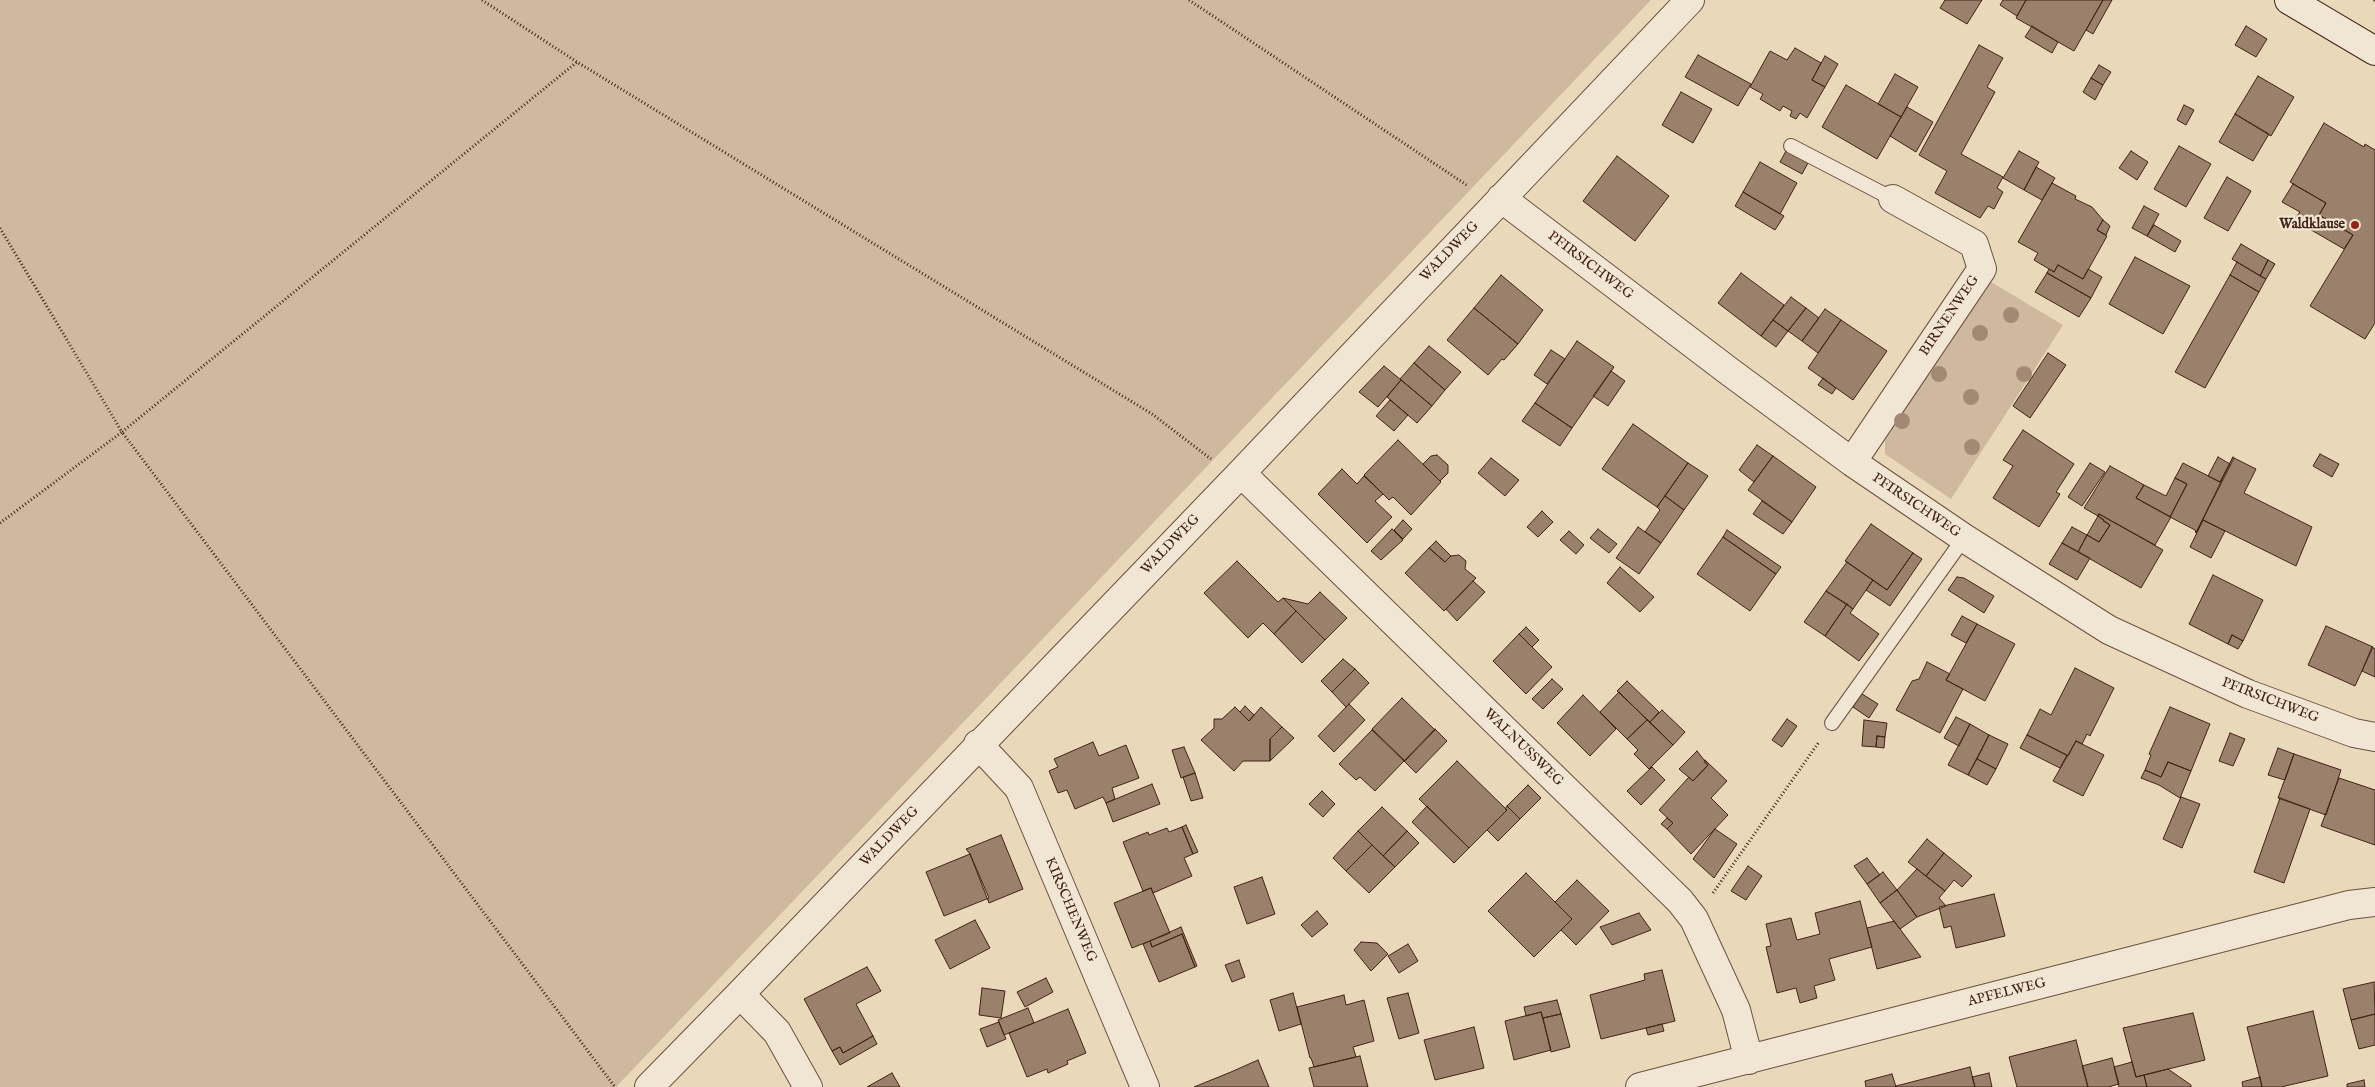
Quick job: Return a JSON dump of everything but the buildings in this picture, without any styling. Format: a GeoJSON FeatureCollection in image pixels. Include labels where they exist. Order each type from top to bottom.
{"type":"FeatureCollection","features":[{"type":"Feature","properties":{"kind":"street","name":"WALDWEG"},"geometry":{"type":"LineString","coordinates":[[649,1087],[1241,473],[1690,0]]}},
{"type":"Feature","properties":{"kind":"street"},"geometry":{"type":"LineString","coordinates":[[2289,0],[2375,51]]}},
{"type":"Feature","properties":{"kind":"street","name":"BIRNENWEG"},"geometry":{"type":"LineString","coordinates":[[1852,462],[1982,269],[1974,244],[1892,199]]}},
{"type":"Feature","properties":{"kind":"street","name":"PFIRSICHWEG"},"geometry":{"type":"LineString","coordinates":[[1499,201],[1852,462],[1964,538],[2109,630],[2248,694],[2354,733],[2375,737]]}},
{"type":"Feature","properties":{"kind":"street","name":"WALNUSSWEG"},"geometry":{"type":"LineString","coordinates":[[1241,473],[1680,901],[1694,919],[1736,1010],[1749,1060]]}},
{"type":"Feature","properties":{"kind":"street","name":"KIRSCHENWEG"},"geometry":{"type":"LineString","coordinates":[[978,744],[1019,788],[1145,1087]]}},
{"type":"Feature","properties":{"kind":"street","name":"APFELWEG"},"geometry":{"type":"LineString","coordinates":[[1640,1087],[2350,905],[2375,902]]}},
{"type":"Feature","properties":{"kind":"street"},"geometry":{"type":"LineString","coordinates":[[740,994],[777,1032],[808,1087]]}},
{"type":"Feature","properties":{"kind":"lane"},"geometry":{"type":"LineString","coordinates":[[1791,146],[1892,199]]}},
{"type":"Feature","properties":{"kind":"lane"},"geometry":{"type":"LineString","coordinates":[[1832,723],[1964,538]]}},
{"type":"Feature","properties":{"kind":"path"},"geometry":{"type":"LineString","coordinates":[[482,0],[577,62],[1152,414],[1216,463],[1241,473]]}},
{"type":"Feature","properties":{"kind":"path"},"geometry":{"type":"LineString","coordinates":[[1189,0],[1499,201]]}},
{"type":"Feature","properties":{"kind":"path"},"geometry":{"type":"LineString","coordinates":[[0,524],[122,432],[577,62]]}},
{"type":"Feature","properties":{"kind":"path"},"geometry":{"type":"LineString","coordinates":[[0,228],[122,432],[615,1087]]}},
{"type":"Feature","properties":{"kind":"path"},"geometry":{"type":"LineString","coordinates":[[1694,919],[1832,723]]}},
{"type":"Feature","properties":{"kind":"shaded area"},"geometry":{"type":"Polygon","coordinates":[[[0,0],[1651,0],[616,1087],[0,1087],[0,0]]]}},
{"type":"Feature","properties":{"kind":"shaded area"},"geometry":{"type":"Polygon","coordinates":[[[1986,279],[2063,325],[1951,499],[1885,454],[1885,429],[1986,279]]]}},
{"type":"Feature","properties":{"kind":"place","name":"Waldklause"},"geometry":{"type":"Point","coordinates":[2355,225]}}]}
